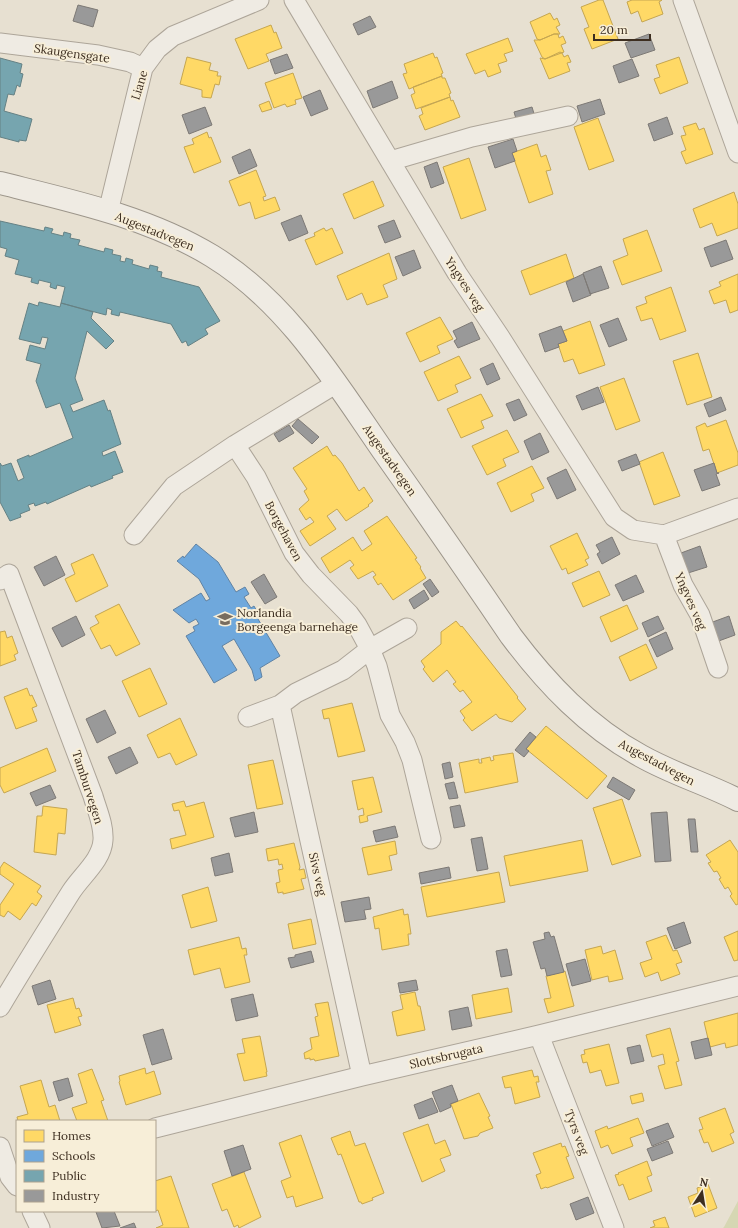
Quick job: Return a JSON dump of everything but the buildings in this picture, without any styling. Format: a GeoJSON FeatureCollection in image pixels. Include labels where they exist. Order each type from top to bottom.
{"type":"FeatureCollection","features":[{"type":"Feature","properties":{"kind":"main road","name":"Augestadvegen"},"geometry":{"type":"LineString","coordinates":[[0,183],[108,212],[180,239],[212,256],[241,276],[286,319],[337,384],[511,636],[535,668],[553,688],[610,737],[641,756],[738,800]]}},
{"type":"Feature","properties":{"kind":"street","name":"Liane"},"geometry":{"type":"LineString","coordinates":[[108,212],[143,68],[158,49],[173,36],[259,0]]}},
{"type":"Feature","properties":{"kind":"street","name":"Yngves veg"},"geometry":{"type":"LineString","coordinates":[[294,0],[457,273],[500,337],[614,517],[632,530],[664,535],[738,508]]}},
{"type":"Feature","properties":{"kind":"street"},"geometry":{"type":"LineString","coordinates":[[683,0],[738,154]]}},
{"type":"Feature","properties":{"kind":"street","name":"Skaugensgate"},"geometry":{"type":"LineString","coordinates":[[0,43],[98,55],[130,62],[143,68]]}},
{"type":"Feature","properties":{"kind":"street"},"geometry":{"type":"LineString","coordinates":[[390,161],[472,137],[568,116]]}},
{"type":"Feature","properties":{"kind":"street"},"geometry":{"type":"LineString","coordinates":[[134,535],[174,486],[236,445],[337,384]]}},
{"type":"Feature","properties":{"kind":"street","name":"Borgehaven"},"geometry":{"type":"LineString","coordinates":[[236,445],[256,477],[294,554],[311,575],[349,614],[370,648],[377,666],[390,715],[405,742],[412,760],[430,839]]}},
{"type":"Feature","properties":{"kind":"street","name":"Yngves veg"},"geometry":{"type":"LineString","coordinates":[[664,535],[683,585],[700,615],[718,668]]}},
{"type":"Feature","properties":{"kind":"street","name":"Tamburvegen"},"geometry":{"type":"LineString","coordinates":[[0,1006],[72,890],[93,864],[100,851],[103,841],[102,825],[93,796],[5,577]]}},
{"type":"Feature","properties":{"kind":"street"},"geometry":{"type":"LineString","coordinates":[[248,717],[280,705],[296,693],[343,670],[370,648],[407,628]]}},
{"type":"Feature","properties":{"kind":"street","name":"Sivs veg"},"geometry":{"type":"LineString","coordinates":[[280,705],[362,1076]]}},
{"type":"Feature","properties":{"kind":"street","name":"Slottsbrugata"},"geometry":{"type":"LineString","coordinates":[[156,1128],[362,1076],[539,1035],[738,986]]}},
{"type":"Feature","properties":{"kind":"street","name":"Tyrs veg"},"geometry":{"type":"LineString","coordinates":[[539,1035],[614,1228]]}},
{"type":"Feature","properties":{"kind":"street"},"geometry":{"type":"LineString","coordinates":[[0,1147],[11,1179]]}},
{"type":"Feature","properties":{"kind":"street"},"geometry":{"type":"LineString","coordinates":[[32,1212],[40,1228]]}},
{"type":"Feature","properties":{"kind":"green space"},"geometry":{"type":"Polygon","coordinates":[[[738,1201],[738,1228],[723,1228],[724,1227],[738,1201]]]}},
{"type":"Feature","properties":{"kind":"place","name":"Norlandia Borgeenga barnehage"},"geometry":{"type":"Point","coordinates":[225,619]}}]}
